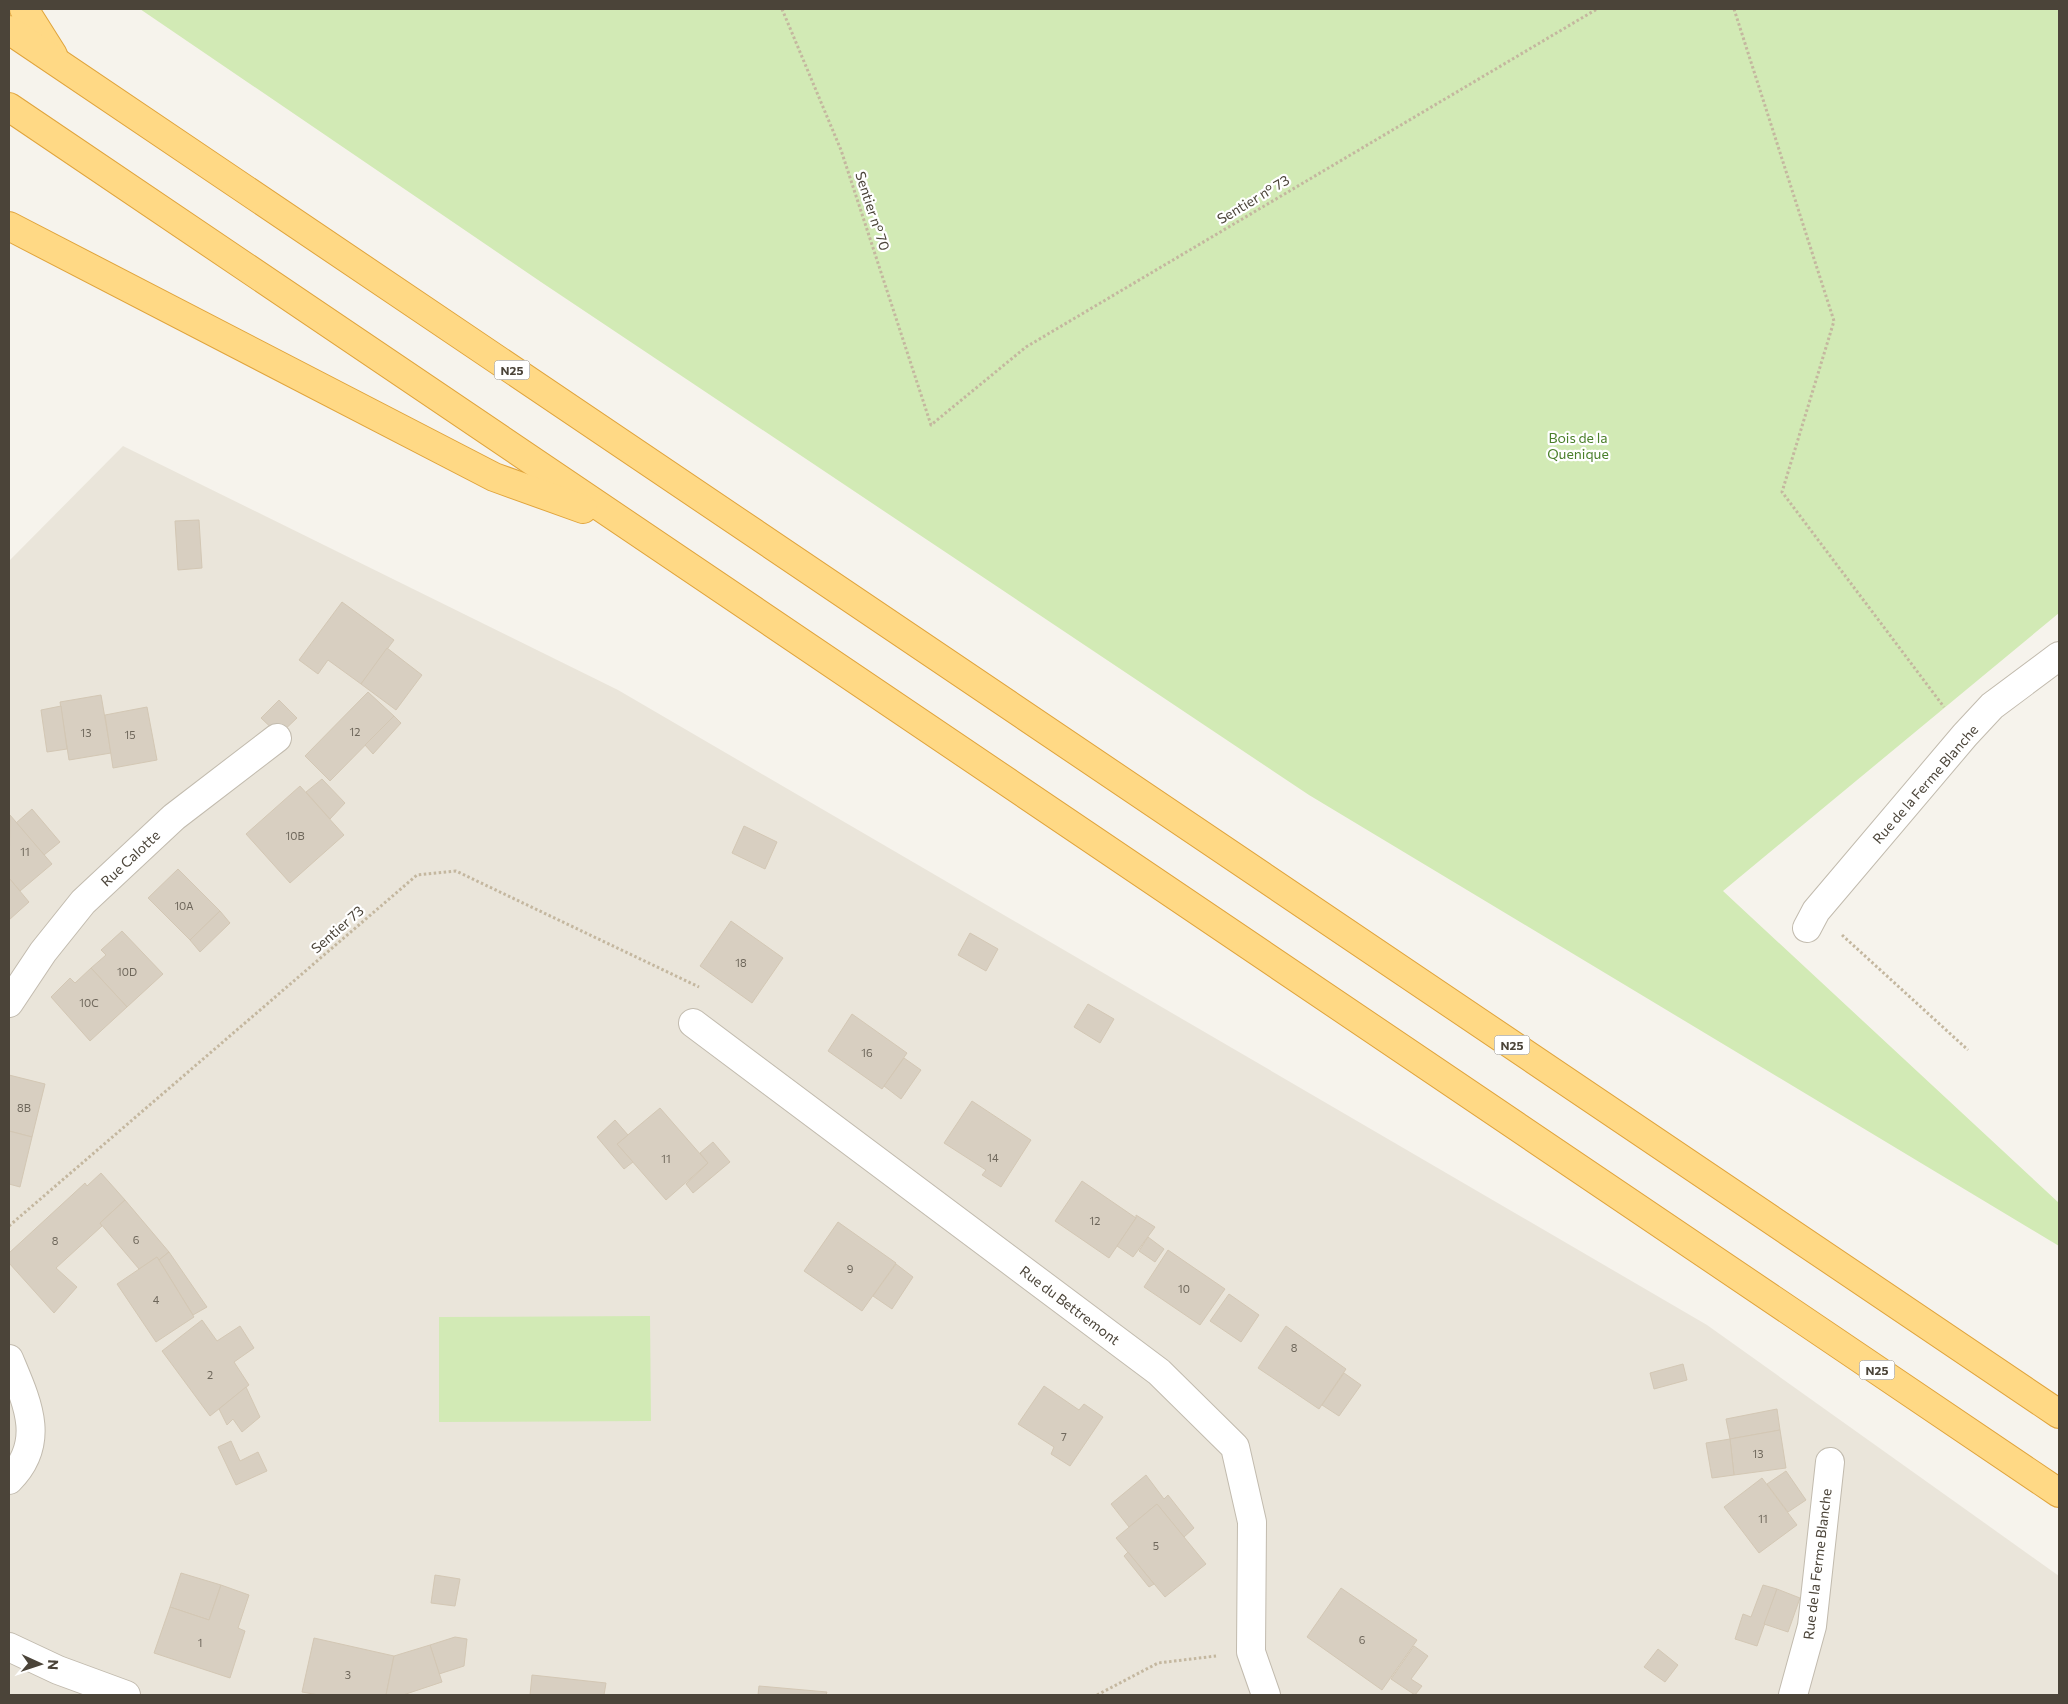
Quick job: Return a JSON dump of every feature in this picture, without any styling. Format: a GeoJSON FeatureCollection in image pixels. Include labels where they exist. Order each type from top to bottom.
{"type":"FeatureCollection","features":[{"type":"Feature","properties":{"kind":"highway"},"geometry":{"type":"LineString","coordinates":[[24,9],[60,64]]}},
{"type":"Feature","properties":{"kind":"highway","name":"N25"},"geometry":{"type":"LineString","coordinates":[[9,30],[2059,1414]]}},
{"type":"Feature","properties":{"kind":"highway","name":"N25"},"geometry":{"type":"LineString","coordinates":[[9,107],[2059,1493]]}},
{"type":"Feature","properties":{"kind":"highway"},"geometry":{"type":"LineString","coordinates":[[9,226],[494,477],[621,522]]}},
{"type":"Feature","properties":{"kind":"street","name":"Rue de la Ferme Blanche"},"geometry":{"type":"LineString","coordinates":[[1811,920],[1965,735],[1992,706],[2059,656]]}},
{"type":"Feature","properties":{"kind":"street","name":"Rue Calotte"},"geometry":{"type":"LineString","coordinates":[[9,1003],[43,952],[83,902],[174,817],[277,738]]}},
{"type":"Feature","properties":{"kind":"street","name":"Rue du Bettremont"},"geometry":{"type":"LineString","coordinates":[[693,1023],[1159,1372],[1235,1447],[1252,1522],[1251,1652],[1266,1695]]}},
{"type":"Feature","properties":{"kind":"street"},"geometry":{"type":"LineString","coordinates":[[9,1359],[28,1404],[31,1443],[16,1472],[9,1480]]}},
{"type":"Feature","properties":{"kind":"street","name":"Rue de la Ferme Blanche"},"geometry":{"type":"LineString","coordinates":[[1792,1695],[1812,1626],[1830,1462]]}},
{"type":"Feature","properties":{"kind":"street"},"geometry":{"type":"LineString","coordinates":[[9,1647],[58,1670],[126,1695]]}},
{"type":"Feature","properties":{"kind":"path","name":"Sentier n° 70"},"geometry":{"type":"LineString","coordinates":[[782,9],[841,150],[931,425]]}},
{"type":"Feature","properties":{"kind":"path","name":"Sentier n° 73"},"geometry":{"type":"LineString","coordinates":[[931,425],[1026,347],[1597,9]]}},
{"type":"Feature","properties":{"kind":"path"},"geometry":{"type":"LineString","coordinates":[[1734,9],[1834,321],[1782,492],[1965,735]]}},
{"type":"Feature","properties":{"kind":"path","name":"Sentier 73"},"geometry":{"type":"LineString","coordinates":[[9,1226],[417,875],[456,871],[701,988],[693,1023]]}},
{"type":"Feature","properties":{"kind":"path"},"geometry":{"type":"LineString","coordinates":[[1811,920],[1968,1050]]}},
{"type":"Feature","properties":{"kind":"path"},"geometry":{"type":"LineString","coordinates":[[1097,1695],[1158,1663],[1251,1652]]}},
{"type":"Feature","properties":{"kind":"shaded area"},"geometry":{"type":"Polygon","coordinates":[[[123,446],[618,690],[1707,1325],[2059,1576],[2059,1695],[9,1695],[9,561],[123,446]]]}},
{"type":"Feature","properties":{"kind":"green space","name":"Bois de la Quenique"},"geometry":{"type":"Polygon","coordinates":[[[140,9],[2059,9],[2059,613],[1723,891],[2059,1203],[2059,1246],[1309,795],[541,282],[140,9]]]}},
{"type":"Feature","properties":{"kind":"green space"},"geometry":{"type":"Polygon","coordinates":[[[650,1316],[651,1421],[439,1422],[439,1317],[650,1316]]]}},
{"type":"Feature","properties":{"kind":"building"},"geometry":{"type":"Polygon","coordinates":[[[199,520],[202,568],[178,570],[175,521],[199,520]]]}},
{"type":"Feature","properties":{"kind":"building"},"geometry":{"type":"Polygon","coordinates":[[[342,602],[394,640],[361,684],[328,660],[318,674],[299,660],[342,602]]]}},
{"type":"Feature","properties":{"kind":"building"},"geometry":{"type":"Polygon","coordinates":[[[387,648],[422,675],[396,710],[361,684],[387,648]]]}},
{"type":"Feature","properties":{"kind":"building"},"geometry":{"type":"Polygon","coordinates":[[[368,692],[394,716],[330,781],[305,756],[368,692]]]}},
{"type":"Feature","properties":{"kind":"building"},"geometry":{"type":"Polygon","coordinates":[[[101,695],[111,753],[69,760],[60,702],[101,695]]]}},
{"type":"Feature","properties":{"kind":"building"},"geometry":{"type":"Polygon","coordinates":[[[279,700],[297,718],[279,735],[261,718],[279,700]]]}},
{"type":"Feature","properties":{"kind":"building"},"geometry":{"type":"Polygon","coordinates":[[[61,706],[67,749],[47,752],[41,710],[61,706]]]}},
{"type":"Feature","properties":{"kind":"building"},"geometry":{"type":"Polygon","coordinates":[[[147,707],[157,760],[113,768],[105,715],[147,707]]]}},
{"type":"Feature","properties":{"kind":"building"},"geometry":{"type":"Polygon","coordinates":[[[394,716],[401,723],[373,754],[365,745],[394,716]]]}},
{"type":"Feature","properties":{"kind":"building"},"geometry":{"type":"Polygon","coordinates":[[[322,779],[345,803],[330,819],[306,792],[322,779]]]}},
{"type":"Feature","properties":{"kind":"building"},"geometry":{"type":"Polygon","coordinates":[[[300,786],[344,835],[290,883],[246,834],[300,786]]]}},
{"type":"Feature","properties":{"kind":"building"},"geometry":{"type":"Polygon","coordinates":[[[32,809],[60,842],[44,855],[16,823],[32,809]]]}},
{"type":"Feature","properties":{"kind":"building"},"geometry":{"type":"Polygon","coordinates":[[[10,815],[52,864],[20,891],[9,878],[10,815]]]}},
{"type":"Feature","properties":{"kind":"building"},"geometry":{"type":"Polygon","coordinates":[[[744,826],[777,842],[765,869],[732,853],[744,826]]]}},
{"type":"Feature","properties":{"kind":"building"},"geometry":{"type":"Polygon","coordinates":[[[178,869],[220,911],[190,940],[148,898],[178,869]]]}},
{"type":"Feature","properties":{"kind":"building"},"geometry":{"type":"Polygon","coordinates":[[[9,878],[29,902],[9,920],[9,878]]]}},
{"type":"Feature","properties":{"kind":"building"},"geometry":{"type":"Polygon","coordinates":[[[220,911],[230,923],[200,952],[190,940],[220,911]]]}},
{"type":"Feature","properties":{"kind":"building"},"geometry":{"type":"Polygon","coordinates":[[[731,921],[783,958],[752,1003],[700,966],[731,921]]]}},
{"type":"Feature","properties":{"kind":"building"},"geometry":{"type":"Polygon","coordinates":[[[122,931],[163,974],[127,1007],[91,968],[106,955],[101,950],[122,931]]]}},
{"type":"Feature","properties":{"kind":"building"},"geometry":{"type":"Polygon","coordinates":[[[970,933],[998,949],[986,971],[958,955],[970,933]]]}},
{"type":"Feature","properties":{"kind":"building"},"geometry":{"type":"Polygon","coordinates":[[[91,968],[127,1007],[90,1041],[51,997],[70,978],[75,983],[91,968]]]}},
{"type":"Feature","properties":{"kind":"building"},"geometry":{"type":"Polygon","coordinates":[[[1088,1004],[1114,1019],[1100,1043],[1074,1027],[1088,1004]]]}},
{"type":"Feature","properties":{"kind":"building"},"geometry":{"type":"Polygon","coordinates":[[[852,1014],[907,1053],[882,1089],[828,1051],[852,1014]]]}},
{"type":"Feature","properties":{"kind":"building"},"geometry":{"type":"Polygon","coordinates":[[[904,1058],[921,1070],[901,1099],[884,1086],[904,1058]]]}},
{"type":"Feature","properties":{"kind":"building"},"geometry":{"type":"Polygon","coordinates":[[[9,1075],[45,1084],[32,1137],[9,1131],[9,1075]]]}},
{"type":"Feature","properties":{"kind":"building"},"geometry":{"type":"Polygon","coordinates":[[[972,1101],[1031,1140],[1001,1187],[982,1175],[986,1170],[944,1143],[972,1101]]]}},
{"type":"Feature","properties":{"kind":"building"},"geometry":{"type":"Polygon","coordinates":[[[660,1108],[708,1163],[666,1200],[617,1144],[660,1108]]]}},
{"type":"Feature","properties":{"kind":"building"},"geometry":{"type":"Polygon","coordinates":[[[615,1120],[628,1135],[617,1144],[633,1162],[624,1169],[597,1137],[615,1120]]]}},
{"type":"Feature","properties":{"kind":"building"},"geometry":{"type":"Polygon","coordinates":[[[9,1131],[32,1137],[20,1187],[9,1184],[9,1131]]]}},
{"type":"Feature","properties":{"kind":"building"},"geometry":{"type":"Polygon","coordinates":[[[713,1142],[730,1162],[693,1193],[686,1184],[708,1163],[700,1153],[713,1142]]]}},
{"type":"Feature","properties":{"kind":"building"},"geometry":{"type":"Polygon","coordinates":[[[101,1173],[125,1200],[100,1223],[102,1226],[56,1268],[77,1287],[54,1313],[9,1263],[9,1253],[85,1183],[87,1186],[101,1173]]]}},
{"type":"Feature","properties":{"kind":"building"},"geometry":{"type":"Polygon","coordinates":[[[1082,1181],[1136,1218],[1109,1258],[1055,1221],[1082,1181]]]}},
{"type":"Feature","properties":{"kind":"building"},"geometry":{"type":"Polygon","coordinates":[[[125,1200],[169,1252],[159,1260],[157,1257],[139,1269],[100,1223],[125,1200]]]}},
{"type":"Feature","properties":{"kind":"building"},"geometry":{"type":"Polygon","coordinates":[[[1136,1215],[1155,1227],[1133,1257],[1117,1246],[1136,1218],[1136,1215]]]}},
{"type":"Feature","properties":{"kind":"building"},"geometry":{"type":"Polygon","coordinates":[[[838,1222],[896,1263],[862,1311],[804,1271],[838,1222]]]}},
{"type":"Feature","properties":{"kind":"building"},"geometry":{"type":"Polygon","coordinates":[[[1148,1237],[1164,1249],[1155,1262],[1139,1251],[1148,1237]]]}},
{"type":"Feature","properties":{"kind":"building"},"geometry":{"type":"Polygon","coordinates":[[[1168,1250],[1225,1289],[1200,1325],[1144,1287],[1168,1250]]]}},
{"type":"Feature","properties":{"kind":"building"},"geometry":{"type":"Polygon","coordinates":[[[169,1252],[207,1307],[193,1315],[159,1260],[169,1252]]]}},
{"type":"Feature","properties":{"kind":"building"},"geometry":{"type":"Polygon","coordinates":[[[157,1257],[194,1317],[156,1342],[117,1284],[157,1257]]]}},
{"type":"Feature","properties":{"kind":"building"},"geometry":{"type":"Polygon","coordinates":[[[896,1264],[913,1277],[892,1309],[873,1296],[896,1264]]]}},
{"type":"Feature","properties":{"kind":"building"},"geometry":{"type":"Polygon","coordinates":[[[1229,1294],[1259,1315],[1241,1342],[1210,1321],[1229,1294]]]}},
{"type":"Feature","properties":{"kind":"building"},"geometry":{"type":"Polygon","coordinates":[[[202,1320],[217,1341],[240,1326],[254,1348],[234,1362],[249,1385],[210,1416],[162,1351],[202,1320]]]}},
{"type":"Feature","properties":{"kind":"building"},"geometry":{"type":"Polygon","coordinates":[[[1286,1326],[1346,1369],[1319,1409],[1258,1368],[1286,1326]]]}},
{"type":"Feature","properties":{"kind":"building"},"geometry":{"type":"Polygon","coordinates":[[[1683,1364],[1687,1380],[1654,1389],[1650,1373],[1683,1364]]]}},
{"type":"Feature","properties":{"kind":"building"},"geometry":{"type":"Polygon","coordinates":[[[1344,1373],[1361,1385],[1339,1416],[1322,1405],[1344,1373]]]}},
{"type":"Feature","properties":{"kind":"building"},"geometry":{"type":"Polygon","coordinates":[[[1044,1386],[1079,1410],[1084,1404],[1103,1417],[1070,1466],[1051,1454],[1054,1447],[1018,1424],[1044,1386]]]}},
{"type":"Feature","properties":{"kind":"building"},"geometry":{"type":"Polygon","coordinates":[[[246,1387],[260,1417],[242,1432],[233,1419],[227,1425],[219,1409],[246,1387]]]}},
{"type":"Feature","properties":{"kind":"building"},"geometry":{"type":"Polygon","coordinates":[[[1777,1409],[1780,1430],[1730,1439],[1726,1419],[1777,1409]]]}},
{"type":"Feature","properties":{"kind":"building"},"geometry":{"type":"Polygon","coordinates":[[[1780,1430],[1786,1468],[1734,1475],[1730,1439],[1780,1430]]]}},
{"type":"Feature","properties":{"kind":"building"},"geometry":{"type":"Polygon","coordinates":[[[1730,1439],[1734,1475],[1712,1478],[1706,1443],[1730,1439]]]}},
{"type":"Feature","properties":{"kind":"building"},"geometry":{"type":"Polygon","coordinates":[[[231,1441],[240,1461],[258,1452],[267,1471],[236,1485],[218,1447],[231,1441]]]}},
{"type":"Feature","properties":{"kind":"building"},"geometry":{"type":"Polygon","coordinates":[[[1786,1471],[1806,1500],[1788,1512],[1767,1484],[1786,1471]]]}},
{"type":"Feature","properties":{"kind":"building"},"geometry":{"type":"Polygon","coordinates":[[[1146,1475],[1164,1499],[1168,1495],[1194,1528],[1184,1537],[1157,1504],[1129,1527],[1111,1504],[1146,1475]]]}},
{"type":"Feature","properties":{"kind":"building"},"geometry":{"type":"Polygon","coordinates":[[[1762,1478],[1797,1525],[1759,1553],[1724,1507],[1762,1478]]]}},
{"type":"Feature","properties":{"kind":"building"},"geometry":{"type":"Polygon","coordinates":[[[1157,1504],[1206,1564],[1165,1597],[1116,1538],[1157,1504]]]}},
{"type":"Feature","properties":{"kind":"building"},"geometry":{"type":"Polygon","coordinates":[[[1128,1552],[1154,1584],[1149,1587],[1124,1556],[1128,1552]]]}},
{"type":"Feature","properties":{"kind":"building"},"geometry":{"type":"Polygon","coordinates":[[[181,1573],[221,1585],[209,1620],[170,1607],[181,1573]]]}},
{"type":"Feature","properties":{"kind":"building"},"geometry":{"type":"Polygon","coordinates":[[[435,1575],[460,1579],[455,1606],[431,1603],[435,1575]]]}},
{"type":"Feature","properties":{"kind":"building"},"geometry":{"type":"Polygon","coordinates":[[[221,1585],[249,1595],[238,1628],[245,1631],[230,1678],[154,1653],[170,1607],[209,1620],[221,1585]]]}},
{"type":"Feature","properties":{"kind":"building"},"geometry":{"type":"Polygon","coordinates":[[[1763,1585],[1777,1589],[1757,1646],[1735,1639],[1743,1614],[1751,1617],[1763,1585]]]}},
{"type":"Feature","properties":{"kind":"building"},"geometry":{"type":"Polygon","coordinates":[[[1341,1588],[1417,1640],[1382,1690],[1307,1637],[1341,1588]]]}},
{"type":"Feature","properties":{"kind":"building"},"geometry":{"type":"Polygon","coordinates":[[[1777,1589],[1800,1598],[1788,1632],[1764,1624],[1777,1589]]]}},
{"type":"Feature","properties":{"kind":"building"},"geometry":{"type":"Polygon","coordinates":[[[455,1637],[467,1639],[464,1666],[439,1674],[430,1645],[455,1637]]]}},
{"type":"Feature","properties":{"kind":"building"},"geometry":{"type":"Polygon","coordinates":[[[314,1638],[394,1656],[386,1695],[319,1695],[302,1692],[314,1638]]]}},
{"type":"Feature","properties":{"kind":"building"},"geometry":{"type":"Polygon","coordinates":[[[430,1645],[442,1682],[403,1695],[386,1695],[394,1656],[430,1645]]]}},
{"type":"Feature","properties":{"kind":"building"},"geometry":{"type":"Polygon","coordinates":[[[1414,1646],[1428,1656],[1411,1679],[1422,1686],[1415,1695],[1391,1679],[1414,1646]]]}},
{"type":"Feature","properties":{"kind":"building"},"geometry":{"type":"Polygon","coordinates":[[[1658,1649],[1678,1665],[1665,1682],[1644,1667],[1658,1649]]]}},
{"type":"Feature","properties":{"kind":"building"},"geometry":{"type":"Polygon","coordinates":[[[532,1675],[606,1683],[604,1695],[530,1695],[532,1675]]]}},
{"type":"Feature","properties":{"kind":"building"},"geometry":{"type":"Polygon","coordinates":[[[759,1686],[827,1692],[826,1695],[758,1695],[759,1686]]]}}]}
